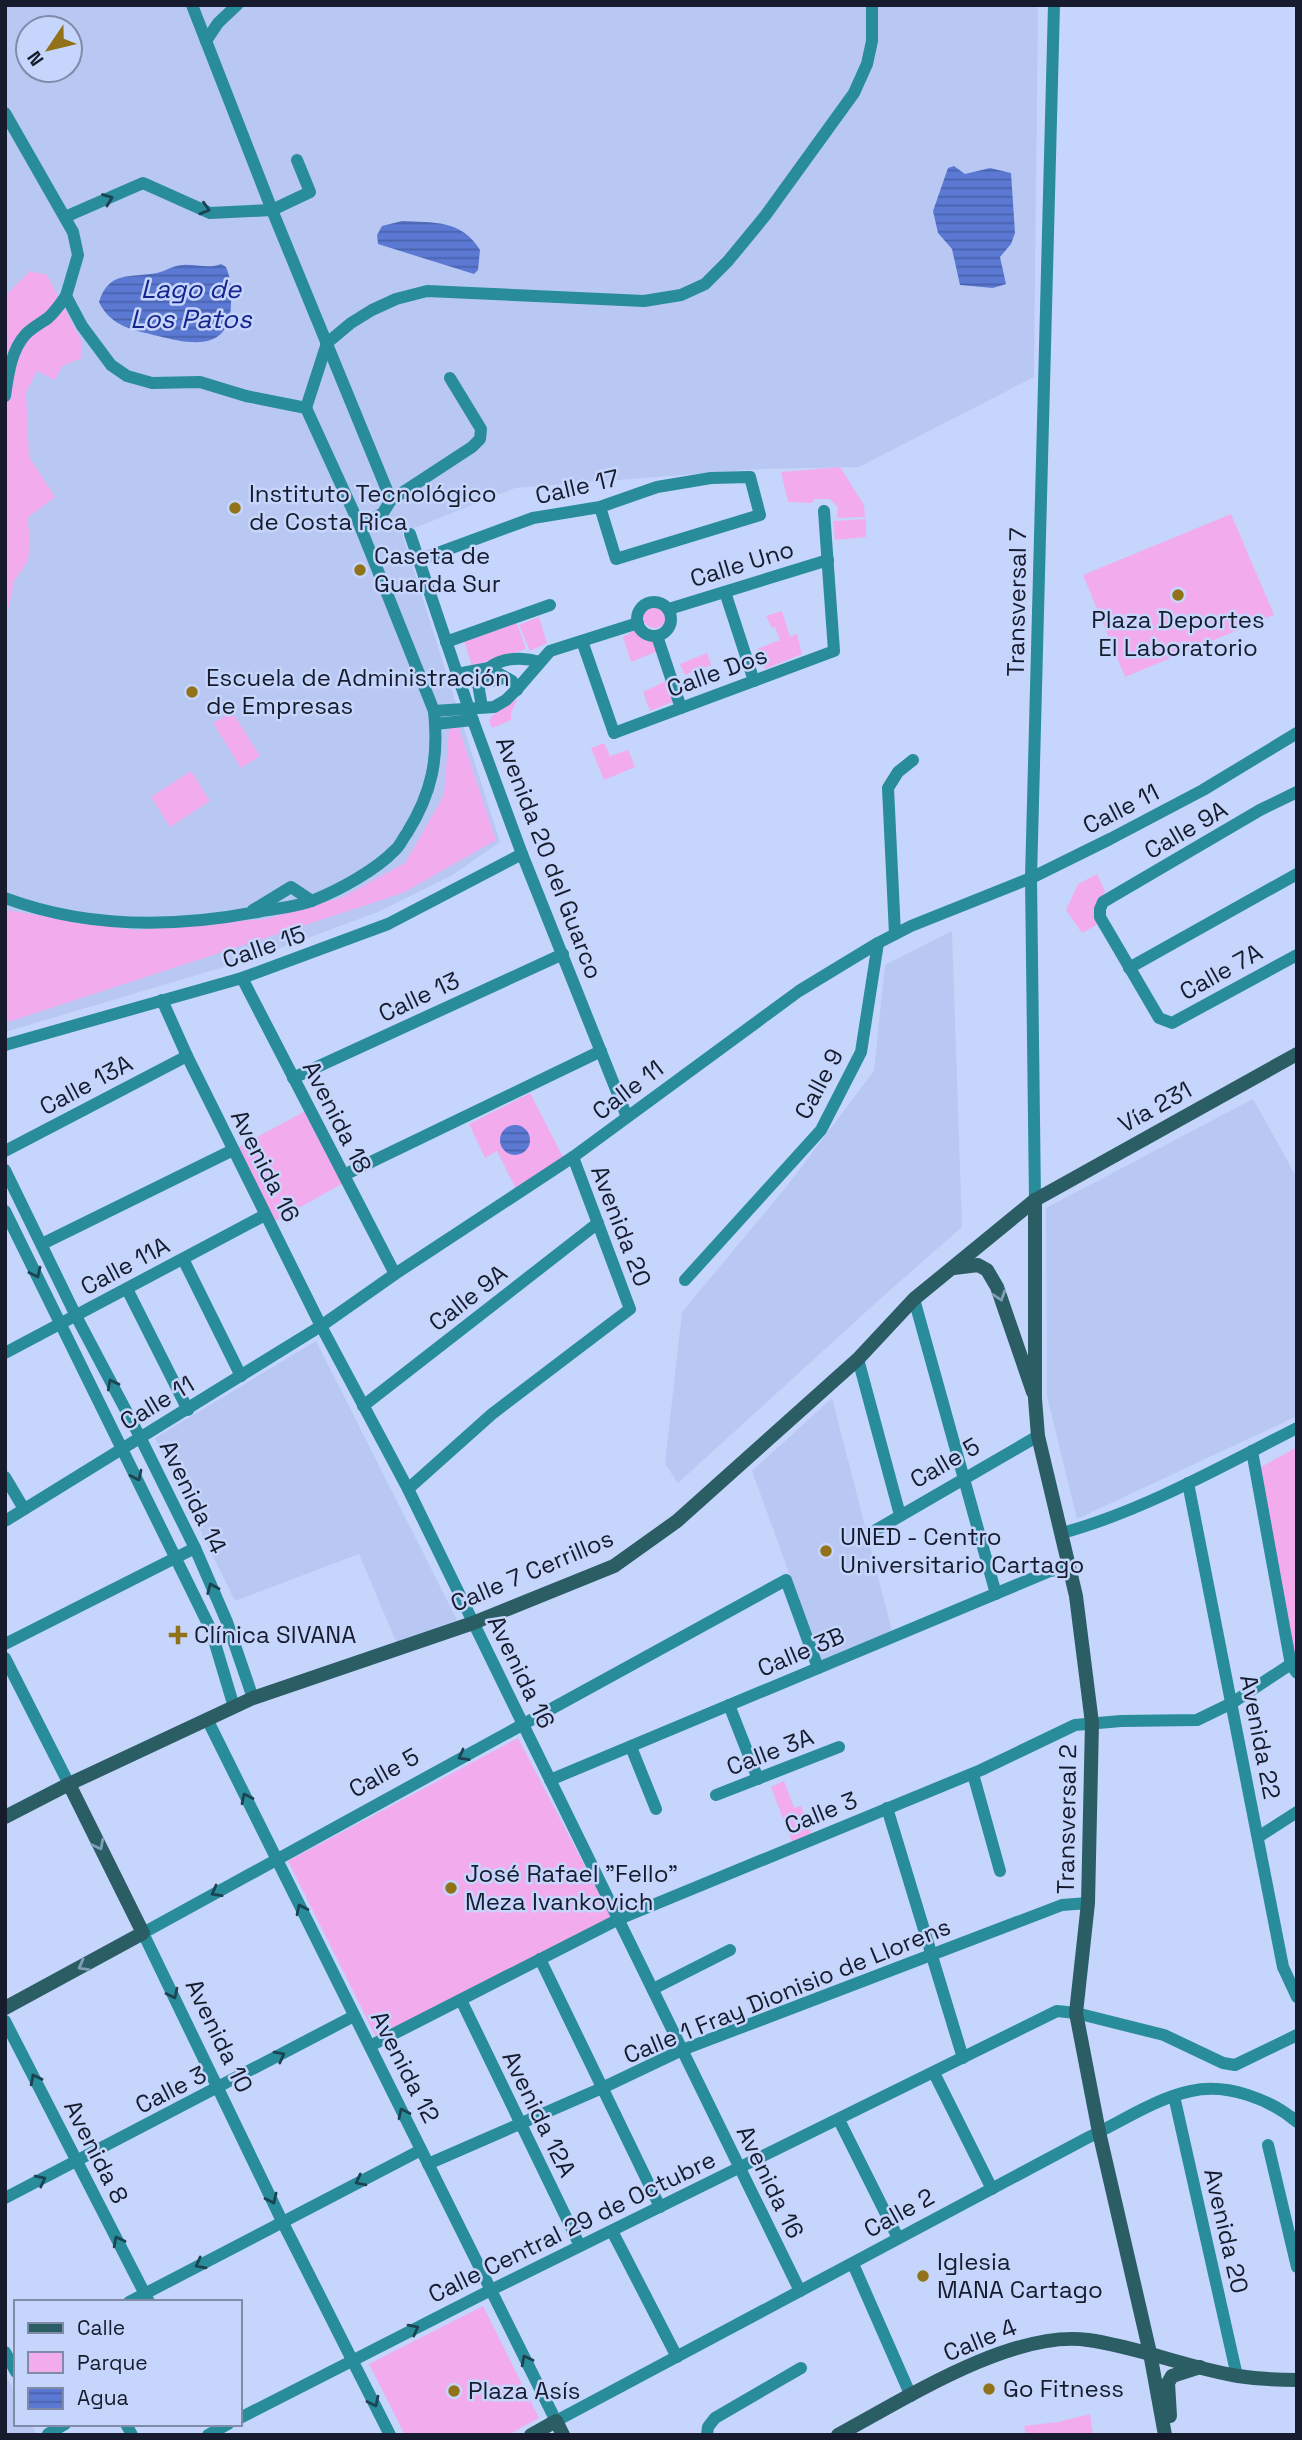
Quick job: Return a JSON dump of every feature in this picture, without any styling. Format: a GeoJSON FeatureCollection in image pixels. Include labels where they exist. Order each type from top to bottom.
{"type":"FeatureCollection","features":[{"type":"Feature","properties":{"kind":"main road","name":"Vía 231"},"geometry":{"type":"LineString","coordinates":[[1035,1200],[1297,1054]]}},
{"type":"Feature","properties":{"kind":"main road","name":"Calle 7 Cerrillos"},"geometry":{"type":"LineString","coordinates":[[5,1817],[253,1698],[473,1623],[614,1566],[677,1521],[858,1359],[914,1299],[1035,1200]]}},
{"type":"Feature","properties":{"kind":"main road","name":"Transversal 2"},"geometry":{"type":"LineString","coordinates":[[1035,1200],[1035,1399],[1038,1436],[1076,1596],[1092,1723],[1088,1903],[1076,2013],[1099,2132],[1150,2353],[1165,2433]]}},
{"type":"Feature","properties":{"kind":"main road"},"geometry":{"type":"LineString","coordinates":[[950,1269],[978,1265],[994,1279],[1035,1399]]}},
{"type":"Feature","properties":{"kind":"main road","name":"Avenida 10"},"geometry":{"type":"LineString","coordinates":[[69,1784],[143,1933]]}},
{"type":"Feature","properties":{"kind":"main road","name":"Calle 5"},"geometry":{"type":"LineString","coordinates":[[5,2008],[143,1933]]}},
{"type":"Feature","properties":{"kind":"main road","name":"Calle 4"},"geometry":{"type":"LineString","coordinates":[[838,2435],[990,2357],[1036,2342],[1085,2339],[1237,2376],[1297,2380]]}},
{"type":"Feature","properties":{"kind":"main road"},"geometry":{"type":"LineString","coordinates":[[1165,2433],[1170,2417],[1168,2383],[1172,2376],[1201,2367]]}},
{"type":"Feature","properties":{"kind":"main road","name":"Calle 2"},"geometry":{"type":"LineString","coordinates":[[531,2435],[556,2421]]}},
{"type":"Feature","properties":{"kind":"main road","name":"Avenida 12"},"geometry":{"type":"LineString","coordinates":[[556,2421],[563,2435]]}},
{"type":"Feature","properties":{"kind":"street"},"geometry":{"type":"LineString","coordinates":[[192,5],[272,210],[391,500]]}},
{"type":"Feature","properties":{"kind":"street"},"geometry":{"type":"LineString","coordinates":[[206,41],[218,23],[237,5]]}},
{"type":"Feature","properties":{"kind":"street"},"geometry":{"type":"LineString","coordinates":[[5,898],[88,919],[178,923],[245,914],[291,887],[312,901],[360,876],[395,850],[418,815],[433,775],[435,718],[360,526],[306,408],[327,343],[372,310],[396,299],[427,291],[644,301],[681,295],[705,284],[765,216],[854,93],[867,64],[873,41],[872,5]]}},
{"type":"Feature","properties":{"kind":"street","name":"Transversal 7"},"geometry":{"type":"LineString","coordinates":[[1035,1200],[1031,878],[1054,5]]}},
{"type":"Feature","properties":{"kind":"street"},"geometry":{"type":"LineString","coordinates":[[5,113],[65,216],[73,232],[78,255],[66,296],[47,319],[24,335],[17,347],[10,366],[5,396]]}},
{"type":"Feature","properties":{"kind":"street"},"geometry":{"type":"LineString","coordinates":[[65,216],[144,184],[210,213],[272,210],[310,192],[297,160]]}},
{"type":"Feature","properties":{"kind":"street"},"geometry":{"type":"LineString","coordinates":[[66,296],[82,326],[111,365],[127,376],[152,383],[200,382],[246,396],[306,408]]}},
{"type":"Feature","properties":{"kind":"street"},"geometry":{"type":"LineString","coordinates":[[360,526],[383,513],[391,500],[480,439],[481,429],[450,378]]}},
{"type":"Feature","properties":{"kind":"street","name":"Calle 17"},"geometry":{"type":"LineString","coordinates":[[419,560],[533,518],[600,507],[657,487],[711,478],[750,477],[760,515],[616,559],[600,507]]}},
{"type":"Feature","properties":{"kind":"street"},"geometry":{"type":"LineString","coordinates":[[824,511],[828,560]]}},
{"type":"Feature","properties":{"kind":"street","name":"Avenida 20 del Guarco"},"geometry":{"type":"LineString","coordinates":[[410,534],[457,674],[475,712],[522,854],[627,1117]]}},
{"type":"Feature","properties":{"kind":"street","name":"Calle Uno"},"geometry":{"type":"LineString","coordinates":[[669,609],[828,560]]}},
{"type":"Feature","properties":{"kind":"street","name":"Calle Dos"},"geometry":{"type":"LineString","coordinates":[[582,640],[614,733],[834,651],[828,560]]}},
{"type":"Feature","properties":{"kind":"street"},"geometry":{"type":"LineString","coordinates":[[724,592],[754,681]]}},
{"type":"Feature","properties":{"kind":"street"},"geometry":{"type":"LineString","coordinates":[[655,601],[669,609],[671,622],[664,633],[657,636],[647,634],[638,623],[638,612],[645,604],[655,601]]}},
{"type":"Feature","properties":{"kind":"street"},"geometry":{"type":"LineString","coordinates":[[446,642],[550,606]]}},
{"type":"Feature","properties":{"kind":"street"},"geometry":{"type":"LineString","coordinates":[[435,718],[494,706],[517,690],[550,651],[638,623]]}},
{"type":"Feature","properties":{"kind":"street"},"geometry":{"type":"LineString","coordinates":[[657,636],[681,708]]}},
{"type":"Feature","properties":{"kind":"street"},"geometry":{"type":"LineString","coordinates":[[457,674],[489,668],[510,660],[528,658],[540,662]]}},
{"type":"Feature","properties":{"kind":"street"},"geometry":{"type":"LineString","coordinates":[[489,668],[512,681],[517,690]]}},
{"type":"Feature","properties":{"kind":"street"},"geometry":{"type":"LineString","coordinates":[[475,712],[478,684],[505,678]]}},
{"type":"Feature","properties":{"kind":"street","name":"Calle 11"},"geometry":{"type":"LineString","coordinates":[[5,1521],[321,1326],[573,1157],[799,991],[895,934],[1031,878],[1203,790],[1297,733]]}},
{"type":"Feature","properties":{"kind":"street"},"geometry":{"type":"LineString","coordinates":[[895,934],[888,788],[898,772],[913,760]]}},
{"type":"Feature","properties":{"kind":"street","name":"Calle 9A"},"geometry":{"type":"LineString","coordinates":[[1129,968],[1100,917],[1103,902],[1260,810],[1297,792]]}},
{"type":"Feature","properties":{"kind":"street","name":"Calle 15"},"geometry":{"type":"LineString","coordinates":[[5,1045],[242,978],[388,924],[522,854]]}},
{"type":"Feature","properties":{"kind":"street"},"geometry":{"type":"LineString","coordinates":[[1129,968],[1297,874]]}},
{"type":"Feature","properties":{"kind":"street","name":"Calle 9"},"geometry":{"type":"LineString","coordinates":[[685,1280],[821,1130],[861,1052],[878,943]]}},
{"type":"Feature","properties":{"kind":"street","name":"Calle 13"},"geometry":{"type":"LineString","coordinates":[[293,1078],[563,954]]}},
{"type":"Feature","properties":{"kind":"street","name":"Calle 7A"},"geometry":{"type":"LineString","coordinates":[[1129,968],[1159,1018],[1172,1023],[1297,955]]}},
{"type":"Feature","properties":{"kind":"street","name":"Avenida 18"},"geometry":{"type":"LineString","coordinates":[[242,978],[395,1274]]}},
{"type":"Feature","properties":{"kind":"street","name":"Avenida 16"},"geometry":{"type":"LineString","coordinates":[[162,1000],[265,1215],[408,1489],[800,2291]]}},
{"type":"Feature","properties":{"kind":"street"},"geometry":{"type":"LineString","coordinates":[[344,1175],[601,1051]]}},
{"type":"Feature","properties":{"kind":"street","name":"Calle 13A"},"geometry":{"type":"LineString","coordinates":[[5,1151],[187,1056]]}},
{"type":"Feature","properties":{"kind":"street"},"geometry":{"type":"LineString","coordinates":[[42,1244],[233,1150]]}},
{"type":"Feature","properties":{"kind":"street","name":"Avenida 20"},"geometry":{"type":"LineString","coordinates":[[408,1489],[492,1415],[630,1309],[573,1157]]}},
{"type":"Feature","properties":{"kind":"street","name":"Avenida 14"},"geometry":{"type":"LineString","coordinates":[[5,1170],[76,1316],[195,1548],[226,1622],[253,1698]]}},
{"type":"Feature","properties":{"kind":"street","name":"Avenida 14"},"geometry":{"type":"LineString","coordinates":[[5,1212],[11,1237],[61,1324],[211,1630],[234,1706]]}},
{"type":"Feature","properties":{"kind":"street","name":"Calle 11A"},"geometry":{"type":"LineString","coordinates":[[5,1353],[265,1215]]}},
{"type":"Feature","properties":{"kind":"street","name":"Calle 9A"},"geometry":{"type":"LineString","coordinates":[[363,1406],[598,1223]]}},
{"type":"Feature","properties":{"kind":"street"},"geometry":{"type":"LineString","coordinates":[[11,1237],[33,1226]]}},
{"type":"Feature","properties":{"kind":"street"},"geometry":{"type":"LineString","coordinates":[[183,1259],[241,1376]]}},
{"type":"Feature","properties":{"kind":"street"},"geometry":{"type":"LineString","coordinates":[[127,1289],[188,1410]]}},
{"type":"Feature","properties":{"kind":"street"},"geometry":{"type":"LineString","coordinates":[[914,1299],[996,1594]]}},
{"type":"Feature","properties":{"kind":"street"},"geometry":{"type":"LineString","coordinates":[[858,1359],[900,1515]]}},
{"type":"Feature","properties":{"kind":"street"},"geometry":{"type":"LineString","coordinates":[[1062,1533],[1090,1526],[1188,1483],[1297,1428]]}},
{"type":"Feature","properties":{"kind":"street","name":"Calle 5"},"geometry":{"type":"LineString","coordinates":[[876,1530],[1038,1436]]}},
{"type":"Feature","properties":{"kind":"street"},"geometry":{"type":"LineString","coordinates":[[1252,1451],[1295,1666]]}},
{"type":"Feature","properties":{"kind":"street"},"geometry":{"type":"LineString","coordinates":[[5,1477],[24,1509]]}},
{"type":"Feature","properties":{"kind":"street","name":"Avenida 22"},"geometry":{"type":"LineString","coordinates":[[1188,1483],[1283,1967],[1297,1997]]}},
{"type":"Feature","properties":{"kind":"street"},"geometry":{"type":"LineString","coordinates":[[5,1644],[195,1548]]}},
{"type":"Feature","properties":{"kind":"street","name":"Calle 3B"},"geometry":{"type":"LineString","coordinates":[[550,1780],[996,1594],[1050,1572],[1070,1568]]}},
{"type":"Feature","properties":{"kind":"street","name":"Calle 5"},"geometry":{"type":"LineString","coordinates":[[143,1933],[786,1580],[818,1668]]}},
{"type":"Feature","properties":{"kind":"street","name":"Avenida 10"},"geometry":{"type":"LineString","coordinates":[[5,1658],[69,1784]]}},
{"type":"Feature","properties":{"kind":"street","name":"Calle 3"},"geometry":{"type":"LineString","coordinates":[[370,2046],[619,1919],[973,1774],[1075,1725],[1197,1720],[1295,1666]]}},
{"type":"Feature","properties":{"kind":"street"},"geometry":{"type":"LineString","coordinates":[[729,1705],[758,1779]]}},
{"type":"Feature","properties":{"kind":"street","name":"Avenida 12"},"geometry":{"type":"LineString","coordinates":[[207,1718],[556,2421]]}},
{"type":"Feature","properties":{"kind":"street"},"geometry":{"type":"LineString","coordinates":[[631,1747],[656,1809]]}},
{"type":"Feature","properties":{"kind":"street","name":"Calle 3A"},"geometry":{"type":"LineString","coordinates":[[716,1795],[839,1747]]}},
{"type":"Feature","properties":{"kind":"street"},"geometry":{"type":"LineString","coordinates":[[973,1774],[1000,1871]]}},
{"type":"Feature","properties":{"kind":"street"},"geometry":{"type":"LineString","coordinates":[[887,1808],[963,2058]]}},
{"type":"Feature","properties":{"kind":"street"},"geometry":{"type":"LineString","coordinates":[[1258,1837],[1297,1812]]}},
{"type":"Feature","properties":{"kind":"street","name":"Calle 1 Fray Dionisio de Llorens"},"geometry":{"type":"LineString","coordinates":[[428,2164],[682,2050],[1062,1905],[1088,1903]]}},
{"type":"Feature","properties":{"kind":"street","name":"Avenida 10"},"geometry":{"type":"LineString","coordinates":[[143,1933],[282,2221],[390,2435]]}},
{"type":"Feature","properties":{"kind":"street"},"geometry":{"type":"LineString","coordinates":[[653,1989],[730,1950]]}},
{"type":"Feature","properties":{"kind":"street"},"geometry":{"type":"LineString","coordinates":[[540,1959],[660,2207]]}},
{"type":"Feature","properties":{"kind":"street","name":"Avenida 12A"},"geometry":{"type":"LineString","coordinates":[[461,2000],[580,2246]]}},
{"type":"Feature","properties":{"kind":"street","name":"Calle Central 29 de Octubre"},"geometry":{"type":"LineString","coordinates":[[242,2417],[491,2290],[1057,2011],[1076,2013]]}},
{"type":"Feature","properties":{"kind":"street"},"geometry":{"type":"LineString","coordinates":[[1076,2013],[1164,2035],[1223,2063],[1235,2065],[1297,2035]]}},
{"type":"Feature","properties":{"kind":"street","name":"Calle 3"},"geometry":{"type":"LineString","coordinates":[[5,2198],[354,2016]]}},
{"type":"Feature","properties":{"kind":"street","name":"Avenida 8"},"geometry":{"type":"LineString","coordinates":[[5,2021],[147,2297]]}},
{"type":"Feature","properties":{"kind":"street"},"geometry":{"type":"LineString","coordinates":[[934,2073],[992,2189]]}},
{"type":"Feature","properties":{"kind":"street","name":"Calle 2"},"geometry":{"type":"LineString","coordinates":[[556,2421],[1099,2132],[1174,2096],[1203,2089],[1234,2092],[1272,2104],[1297,2122]]}},
{"type":"Feature","properties":{"kind":"street","name":"Avenida 20"},"geometry":{"type":"LineString","coordinates":[[1174,2096],[1237,2376]]}},
{"type":"Feature","properties":{"kind":"street"},"geometry":{"type":"LineString","coordinates":[[839,2120],[898,2238]]}},
{"type":"Feature","properties":{"kind":"street"},"geometry":{"type":"LineString","coordinates":[[1268,2145],[1297,2267]]}},
{"type":"Feature","properties":{"kind":"street"},"geometry":{"type":"LineString","coordinates":[[147,2297],[282,2221],[421,2150]]}},
{"type":"Feature","properties":{"kind":"street"},"geometry":{"type":"LineString","coordinates":[[612,2231],[677,2357]]}},
{"type":"Feature","properties":{"kind":"street"},"geometry":{"type":"LineString","coordinates":[[853,2264],[911,2396]]}},
{"type":"Feature","properties":{"kind":"street"},"geometry":{"type":"LineString","coordinates":[[5,2352],[12,2368]]}},
{"type":"Feature","properties":{"kind":"street"},"geometry":{"type":"LineString","coordinates":[[707,2431],[715,2418],[801,2368]]}},
{"type":"Feature","properties":{"kind":"shaded area","name":"Instituto Tecnológico de Costa Rica"},"geometry":{"type":"Polygon","coordinates":[[[5,5],[1038,5],[1034,377],[859,467],[760,469],[515,488],[402,533],[500,842],[451,876],[378,912],[254,958],[5,1032],[5,5]]]}},
{"type":"Feature","properties":{"kind":"shaded area"},"geometry":{"type":"Polygon","coordinates":[[[952,931],[962,1227],[678,1483],[665,1464],[682,1312],[787,1186],[874,1071],[885,965],[952,931]]]}},
{"type":"Feature","properties":{"kind":"shaded area"},"geometry":{"type":"Polygon","coordinates":[[[1253,1099],[1297,1178],[1297,1416],[1077,1519],[1047,1396],[1046,1208],[1253,1099]]]}},
{"type":"Feature","properties":{"kind":"shaded area"},"geometry":{"type":"Polygon","coordinates":[[[316,1341],[459,1624],[397,1644],[359,1554],[235,1601],[155,1438],[316,1341]]]}},
{"type":"Feature","properties":{"kind":"shaded area","name":"UNED - Centro Universitario Cartago"},"geometry":{"type":"Polygon","coordinates":[[[832,1398],[892,1631],[821,1661],[752,1471],[832,1398]]]}},
{"type":"Feature","properties":{"kind":"shaded area"},"geometry":{"type":"Polygon","coordinates":[[[7,2378],[14,2390],[14,2426],[32,2426],[37,2435],[5,2435],[7,2378]]]}},
{"type":"Feature","properties":{"kind":"green space"},"geometry":{"type":"Polygon","coordinates":[[[30,271],[47,275],[82,342],[82,358],[62,366],[55,380],[37,371],[26,392],[29,457],[55,497],[27,518],[30,538],[28,561],[14,581],[5,624],[5,296],[30,271]]]}},
{"type":"Feature","properties":{"kind":"green space"},"geometry":{"type":"Polygon","coordinates":[[[840,467],[864,505],[865,517],[837,518],[838,507],[830,499],[815,499],[812,503],[788,502],[781,472],[840,467]]]}},
{"type":"Feature","properties":{"kind":"green space","name":"Plaza Deportes El Laboratorio"},"geometry":{"type":"Polygon","coordinates":[[[1231,514],[1274,615],[1125,677],[1083,575],[1231,514]]]}},
{"type":"Feature","properties":{"kind":"green space"},"geometry":{"type":"Polygon","coordinates":[[[866,519],[866,537],[835,540],[833,521],[866,519]]]}},
{"type":"Feature","properties":{"kind":"green space"},"geometry":{"type":"Polygon","coordinates":[[[655,604],[663,608],[667,616],[663,624],[655,628],[647,624],[643,616],[647,608],[655,604]]]}},
{"type":"Feature","properties":{"kind":"green space"},"geometry":{"type":"Polygon","coordinates":[[[782,611],[790,637],[797,634],[802,654],[765,669],[757,649],[780,640],[775,627],[772,628],[766,616],[782,611]]]}},
{"type":"Feature","properties":{"kind":"green space"},"geometry":{"type":"Polygon","coordinates":[[[539,617],[547,643],[530,651],[519,625],[539,617]]]}},
{"type":"Feature","properties":{"kind":"green space"},"geometry":{"type":"Polygon","coordinates":[[[516,621],[526,649],[472,666],[464,641],[516,621]]]}},
{"type":"Feature","properties":{"kind":"green space"},"geometry":{"type":"Polygon","coordinates":[[[639,627],[653,639],[658,651],[631,662],[623,637],[639,627]]]}},
{"type":"Feature","properties":{"kind":"green space"},"geometry":{"type":"Polygon","coordinates":[[[707,653],[711,665],[685,675],[680,664],[707,653]]]}},
{"type":"Feature","properties":{"kind":"green space"},"geometry":{"type":"Polygon","coordinates":[[[668,680],[675,701],[650,711],[643,692],[668,680]]]}},
{"type":"Feature","properties":{"kind":"green space"},"geometry":{"type":"Polygon","coordinates":[[[517,700],[511,720],[492,728],[489,721],[491,717],[517,700]]]}},
{"type":"Feature","properties":{"kind":"green space"},"geometry":{"type":"Polygon","coordinates":[[[232,712],[260,756],[241,768],[213,723],[232,712]]]}},
{"type":"Feature","properties":{"kind":"green space"},"geometry":{"type":"Polygon","coordinates":[[[455,717],[496,840],[403,893],[5,1023],[5,910],[135,930],[265,919],[343,897],[405,863],[444,795],[449,728],[455,717]]]}},
{"type":"Feature","properties":{"kind":"green space"},"geometry":{"type":"Polygon","coordinates":[[[604,743],[610,756],[628,750],[635,767],[604,780],[591,748],[604,743]]]}},
{"type":"Feature","properties":{"kind":"green space"},"geometry":{"type":"Polygon","coordinates":[[[191,771],[210,801],[170,827],[151,797],[191,771]]]}},
{"type":"Feature","properties":{"kind":"green space"},"geometry":{"type":"Polygon","coordinates":[[[1097,874],[1105,891],[1097,908],[1100,923],[1082,933],[1066,910],[1078,884],[1097,874]]]}},
{"type":"Feature","properties":{"kind":"green space"},"geometry":{"type":"Polygon","coordinates":[[[530,1093],[563,1157],[514,1191],[515,1187],[497,1151],[485,1158],[469,1124],[530,1093]]]}},
{"type":"Feature","properties":{"kind":"green space"},"geometry":{"type":"Polygon","coordinates":[[[309,1109],[347,1181],[270,1224],[233,1150],[309,1109]]]}},
{"type":"Feature","properties":{"kind":"green space"},"geometry":{"type":"Polygon","coordinates":[[[1297,1447],[1297,1651],[1292,1655],[1261,1467],[1297,1447]]]}},
{"type":"Feature","properties":{"kind":"green space"},"geometry":{"type":"Polygon","coordinates":[[[518,1738],[612,1918],[376,2037],[288,1861],[518,1738]]]}},
{"type":"Feature","properties":{"kind":"green space"},"geometry":{"type":"Polygon","coordinates":[[[784,1781],[794,1808],[801,1806],[814,1839],[794,1847],[771,1787],[784,1781]]]}},
{"type":"Feature","properties":{"kind":"green space","name":"Plaza Asís"},"geometry":{"type":"Polygon","coordinates":[[[483,2306],[539,2418],[508,2435],[405,2435],[369,2364],[483,2306]]]}},
{"type":"Feature","properties":{"kind":"green space"},"geometry":{"type":"Polygon","coordinates":[[[1090,2414],[1093,2435],[1026,2435],[1024,2426],[1058,2422],[1090,2414]]]}},
{"type":"Feature","properties":{"kind":"water"},"geometry":{"type":"Polygon","coordinates":[[[954,166],[965,174],[990,168],[1011,173],[1015,233],[1011,244],[1000,257],[1006,284],[993,288],[960,285],[952,249],[938,233],[933,211],[948,168],[954,166]]]}},
{"type":"Feature","properties":{"kind":"water"},"geometry":{"type":"Polygon","coordinates":[[[402,221],[436,223],[464,233],[480,250],[478,270],[474,274],[378,244],[377,235],[382,226],[402,221]]]}},
{"type":"Feature","properties":{"kind":"water","name":"Lago de Los Patos"},"geometry":{"type":"Polygon","coordinates":[[[221,264],[226,267],[231,285],[229,319],[217,337],[207,341],[171,339],[132,329],[110,317],[99,302],[109,285],[122,277],[157,273],[180,265],[221,264]]]}},
{"type":"Feature","properties":{"kind":"water"},"geometry":{"type":"Polygon","coordinates":[[[515,1125],[526,1129],[530,1140],[526,1151],[515,1155],[504,1151],[500,1140],[504,1129],[515,1125]]]}},
{"type":"Feature","properties":{"kind":"place","name":"Instituto Tecnológico de Costa Rica"},"geometry":{"type":"Point","coordinates":[235,508]}},
{"type":"Feature","properties":{"kind":"place","name":"Caseta de Guarda Sur"},"geometry":{"type":"Point","coordinates":[360,570]}},
{"type":"Feature","properties":{"kind":"place","name":"Plaza Deportes El Laboratorio"},"geometry":{"type":"Point","coordinates":[1178,595]}},
{"type":"Feature","properties":{"kind":"place","name":"Escuela de Administración de Empresas"},"geometry":{"type":"Point","coordinates":[192,692]}},
{"type":"Feature","properties":{"kind":"place","name":"UNED - Centro Universitario Cartago"},"geometry":{"type":"Point","coordinates":[826,1551]}},
{"type":"Feature","properties":{"kind":"place","name":"Clínica SIVANA"},"geometry":{"type":"Point","coordinates":[178,1635]}},
{"type":"Feature","properties":{"kind":"place","name":"José Rafael \"Fello\" Meza Ivankovich"},"geometry":{"type":"Point","coordinates":[451,1888]}},
{"type":"Feature","properties":{"kind":"place","name":"Iglesia MANA Cartago"},"geometry":{"type":"Point","coordinates":[923,2276]}},
{"type":"Feature","properties":{"kind":"place","name":"Go Fitness"},"geometry":{"type":"Point","coordinates":[989,2389]}},
{"type":"Feature","properties":{"kind":"place","name":"Plaza Asís"},"geometry":{"type":"Point","coordinates":[454,2391]}}]}
